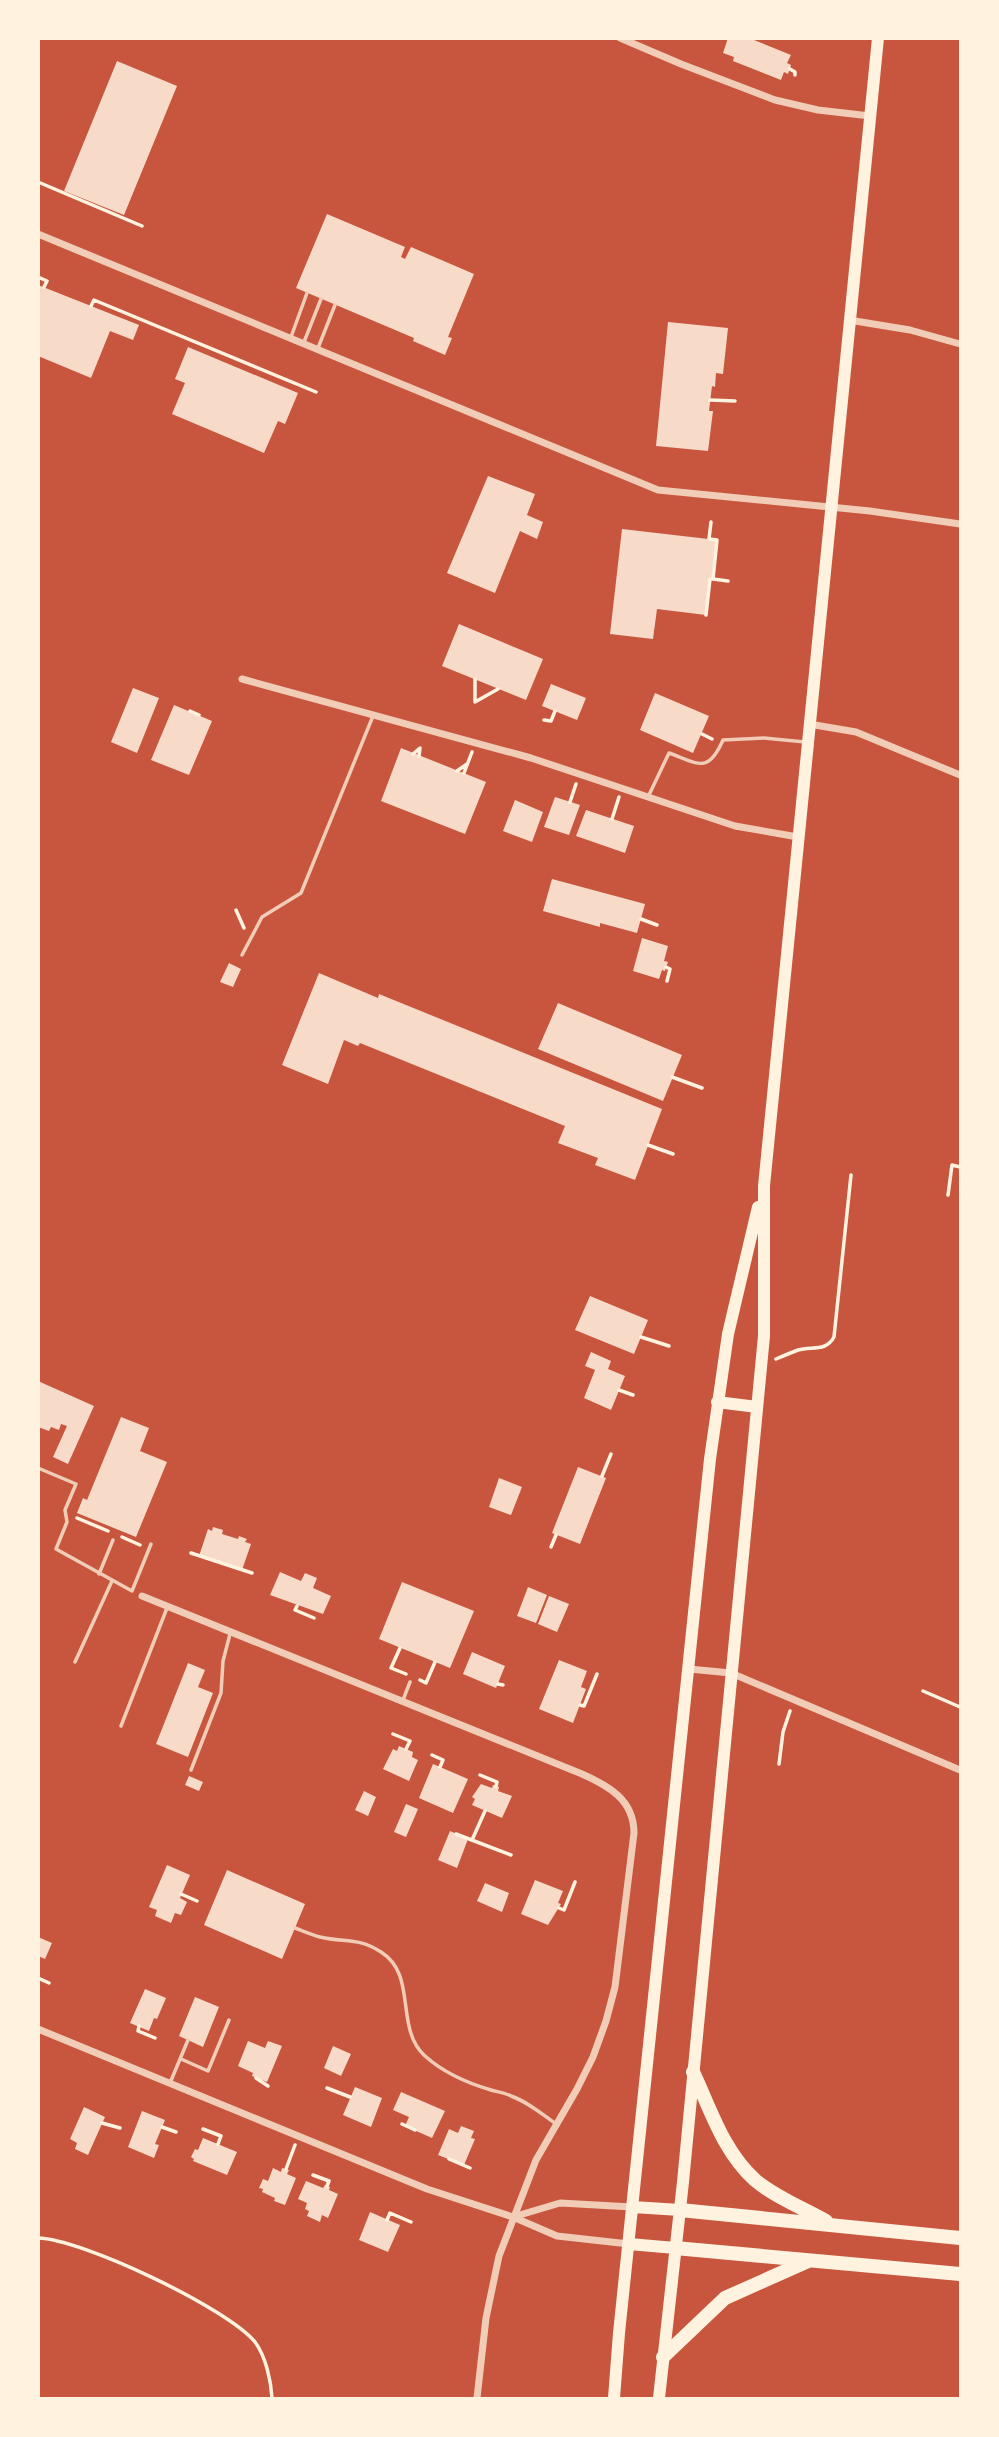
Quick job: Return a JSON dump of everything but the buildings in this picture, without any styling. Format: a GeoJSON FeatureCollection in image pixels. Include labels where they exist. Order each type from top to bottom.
{"type":"FeatureCollection","features":[{"type":"Feature","properties":{"kind":"highway"},"geometry":{"type":"LineString","coordinates":[[659,2399],[680,2210],[764,1336],[764,1186],[878,38]]}},
{"type":"Feature","properties":{"kind":"highway"},"geometry":{"type":"LineString","coordinates":[[614,2399],[718,1402],[730,1323],[764,1186]]}},
{"type":"Feature","properties":{"kind":"highway"},"geometry":{"type":"LineString","coordinates":[[718,1402],[757,1407]]}},
{"type":"Feature","properties":{"kind":"highway"},"geometry":{"type":"LineString","coordinates":[[693,2072],[725,2144],[741,2166],[764,2186],[833,2225]]}},
{"type":"Feature","properties":{"kind":"highway"},"geometry":{"type":"LineString","coordinates":[[633,2207],[961,2238]]}},
{"type":"Feature","properties":{"kind":"highway"},"geometry":{"type":"LineString","coordinates":[[629,2244],[961,2274]]}},
{"type":"Feature","properties":{"kind":"highway"},"geometry":{"type":"LineString","coordinates":[[663,2357],[725,2298],[812,2260]]}},
{"type":"Feature","properties":{"kind":"street"},"geometry":{"type":"LineString","coordinates":[[620,38],[775,100],[818,110],[870,116]]}},
{"type":"Feature","properties":{"kind":"street"},"geometry":{"type":"LineString","coordinates":[[38,234],[658,489],[961,524]]}},
{"type":"Feature","properties":{"kind":"street"},"geometry":{"type":"LineString","coordinates":[[849,320],[910,330],[961,344]]}},
{"type":"Feature","properties":{"kind":"street"},"geometry":{"type":"LineString","coordinates":[[242,680],[476,742],[736,826],[798,837]]}},
{"type":"Feature","properties":{"kind":"street"},"geometry":{"type":"LineString","coordinates":[[809,724],[856,732],[961,775]]}},
{"type":"Feature","properties":{"kind":"street"},"geometry":{"type":"LineString","coordinates":[[142,1596],[598,1781],[615,1791],[625,1802],[634,1821],[615,1987],[593,2057],[536,2160],[494,2273],[477,2399]]}},
{"type":"Feature","properties":{"kind":"street"},"geometry":{"type":"LineString","coordinates":[[689,1669],[731,1673],[961,1770]]}},
{"type":"Feature","properties":{"kind":"street"},"geometry":{"type":"LineString","coordinates":[[38,2029],[427,2189],[513,2217],[557,2236],[629,2244]]}},
{"type":"Feature","properties":{"kind":"street"},"geometry":{"type":"LineString","coordinates":[[513,2217],[560,2203],[633,2207]]}},
{"type":"Feature","properties":{"kind":"lane"},"geometry":{"type":"LineString","coordinates":[[290,338],[307,293]]}},
{"type":"Feature","properties":{"kind":"lane"},"geometry":{"type":"LineString","coordinates":[[303,344],[321,299]]}},
{"type":"Feature","properties":{"kind":"lane"},"geometry":{"type":"LineString","coordinates":[[317,350],[335,305]]}},
{"type":"Feature","properties":{"kind":"lane"},"geometry":{"type":"LineString","coordinates":[[242,955],[262,917],[301,893],[373,714]]}},
{"type":"Feature","properties":{"kind":"lane"},"geometry":{"type":"LineString","coordinates":[[648,797],[669,752],[696,763],[708,763],[714,759],[723,740],[764,738],[807,743]]}},
{"type":"Feature","properties":{"kind":"lane"},"geometry":{"type":"LineString","coordinates":[[38,1468],[76,1484],[65,1510],[67,1522],[56,1549],[132,1591],[151,1544]]}},
{"type":"Feature","properties":{"kind":"lane"},"geometry":{"type":"LineString","coordinates":[[99,1574],[113,1540]]}},
{"type":"Feature","properties":{"kind":"lane"},"geometry":{"type":"LineString","coordinates":[[75,1662],[112,1581]]}},
{"type":"Feature","properties":{"kind":"lane"},"geometry":{"type":"LineString","coordinates":[[121,1726],[167,1606]]}},
{"type":"Feature","properties":{"kind":"lane"},"geometry":{"type":"LineString","coordinates":[[191,1770],[221,1693],[223,1661],[231,1632]]}},
{"type":"Feature","properties":{"kind":"lane"},"geometry":{"type":"LineString","coordinates":[[402,1701],[410,1682]]}},
{"type":"Feature","properties":{"kind":"lane"},"geometry":{"type":"LineString","coordinates":[[295,1928],[322,1938],[349,1939],[365,1943],[384,1953],[396,1966],[402,1979],[413,2038],[422,2054],[444,2072],[489,2090],[510,2095],[556,2124]]}},
{"type":"Feature","properties":{"kind":"lane"},"geometry":{"type":"LineString","coordinates":[[180,2059],[208,2071],[229,2020]]}},
{"type":"Feature","properties":{"kind":"lane"},"geometry":{"type":"LineString","coordinates":[[170,2083],[188,2040]]}},
{"type":"Feature","properties":{"kind":"path"},"geometry":{"type":"LineString","coordinates":[[790,69],[796,75]]}},
{"type":"Feature","properties":{"kind":"path"},"geometry":{"type":"LineString","coordinates":[[38,182],[142,226]]}},
{"type":"Feature","properties":{"kind":"path"},"geometry":{"type":"LineString","coordinates":[[38,277],[47,281],[44,287]]}},
{"type":"Feature","properties":{"kind":"path"},"geometry":{"type":"LineString","coordinates":[[91,306],[94,300],[316,393]]}},
{"type":"Feature","properties":{"kind":"path"},"geometry":{"type":"LineString","coordinates":[[131,316],[134,309]]}},
{"type":"Feature","properties":{"kind":"path"},"geometry":{"type":"LineString","coordinates":[[194,349],[197,343]]}},
{"type":"Feature","properties":{"kind":"path"},"geometry":{"type":"LineString","coordinates":[[241,369],[244,362]]}},
{"type":"Feature","properties":{"kind":"path"},"geometry":{"type":"LineString","coordinates":[[293,391],[296,384]]}},
{"type":"Feature","properties":{"kind":"path"},"geometry":{"type":"LineString","coordinates":[[710,400],[735,401]]}},
{"type":"Feature","properties":{"kind":"path"},"geometry":{"type":"LineString","coordinates":[[706,615],[717,540],[709,539],[711,522]]}},
{"type":"Feature","properties":{"kind":"path"},"geometry":{"type":"LineString","coordinates":[[713,579],[728,581]]}},
{"type":"Feature","properties":{"kind":"path"},"geometry":{"type":"LineString","coordinates":[[475,679],[475,702],[498,689]]}},
{"type":"Feature","properties":{"kind":"path"},"geometry":{"type":"LineString","coordinates":[[190,711],[199,715]]}},
{"type":"Feature","properties":{"kind":"path"},"geometry":{"type":"LineString","coordinates":[[544,720],[551,721],[555,711]]}},
{"type":"Feature","properties":{"kind":"path"},"geometry":{"type":"LineString","coordinates":[[464,773],[476,742]]}},
{"type":"Feature","properties":{"kind":"path"},"geometry":{"type":"LineString","coordinates":[[413,754],[420,748],[419,756]]}},
{"type":"Feature","properties":{"kind":"path"},"geometry":{"type":"LineString","coordinates":[[457,771],[468,764]]}},
{"type":"Feature","properties":{"kind":"path"},"geometry":{"type":"LineString","coordinates":[[570,802],[579,774]]}},
{"type":"Feature","properties":{"kind":"path"},"geometry":{"type":"LineString","coordinates":[[612,818],[622,788]]}},
{"type":"Feature","properties":{"kind":"path"},"geometry":{"type":"LineString","coordinates":[[236,910],[244,928]]}},
{"type":"Feature","properties":{"kind":"path"},"geometry":{"type":"LineString","coordinates":[[641,919],[657,925]]}},
{"type":"Feature","properties":{"kind":"path"},"geometry":{"type":"LineString","coordinates":[[666,967],[670,969],[667,981]]}},
{"type":"Feature","properties":{"kind":"path"},"geometry":{"type":"LineString","coordinates":[[673,1077],[702,1088]]}},
{"type":"Feature","properties":{"kind":"path"},"geometry":{"type":"LineString","coordinates":[[649,1145],[673,1154]]}},
{"type":"Feature","properties":{"kind":"path"},"geometry":{"type":"LineString","coordinates":[[948,1195],[951,1165],[961,1167]]}},
{"type":"Feature","properties":{"kind":"path"},"geometry":{"type":"LineString","coordinates":[[761,1366],[799,1350],[823,1348],[831,1344],[834,1337],[851,1175]]}},
{"type":"Feature","properties":{"kind":"path"},"geometry":{"type":"LineString","coordinates":[[641,1337],[669,1346]]}},
{"type":"Feature","properties":{"kind":"path"},"geometry":{"type":"LineString","coordinates":[[619,1390],[633,1395]]}},
{"type":"Feature","properties":{"kind":"path"},"geometry":{"type":"LineString","coordinates":[[602,1476],[611,1454]]}},
{"type":"Feature","properties":{"kind":"path"},"geometry":{"type":"LineString","coordinates":[[551,1547],[556,1535]]}},
{"type":"Feature","properties":{"kind":"path"},"geometry":{"type":"LineString","coordinates":[[191,1553],[252,1573]]}},
{"type":"Feature","properties":{"kind":"path"},"geometry":{"type":"LineString","coordinates":[[297,1606],[295,1610],[314,1618]]}},
{"type":"Feature","properties":{"kind":"path"},"geometry":{"type":"LineString","coordinates":[[391,1668],[400,1648]]}},
{"type":"Feature","properties":{"kind":"path"},"geometry":{"type":"LineString","coordinates":[[426,1682],[435,1662]]}},
{"type":"Feature","properties":{"kind":"path"},"geometry":{"type":"LineString","coordinates":[[580,1705],[584,1706],[597,1674]]}},
{"type":"Feature","properties":{"kind":"path"},"geometry":{"type":"LineString","coordinates":[[498,1684],[503,1685]]}},
{"type":"Feature","properties":{"kind":"path"},"geometry":{"type":"LineString","coordinates":[[923,1691],[961,1707]]}},
{"type":"Feature","properties":{"kind":"path"},"geometry":{"type":"LineString","coordinates":[[779,1764],[783,1732],[795,1700]]}},
{"type":"Feature","properties":{"kind":"path"},"geometry":{"type":"LineString","coordinates":[[393,1734],[410,1741],[406,1749]]}},
{"type":"Feature","properties":{"kind":"path"},"geometry":{"type":"LineString","coordinates":[[432,1755],[443,1760],[440,1767]]}},
{"type":"Feature","properties":{"kind":"path"},"geometry":{"type":"LineString","coordinates":[[480,1775],[497,1782],[496,1786]]}},
{"type":"Feature","properties":{"kind":"path"},"geometry":{"type":"LineString","coordinates":[[472,1840],[485,1811]]}},
{"type":"Feature","properties":{"kind":"path"},"geometry":{"type":"LineString","coordinates":[[457,1834],[511,1856]]}},
{"type":"Feature","properties":{"kind":"path"},"geometry":{"type":"LineString","coordinates":[[559,1908],[564,1910],[575,1882]]}},
{"type":"Feature","properties":{"kind":"path"},"geometry":{"type":"LineString","coordinates":[[181,1894],[197,1901]]}},
{"type":"Feature","properties":{"kind":"path"},"geometry":{"type":"LineString","coordinates":[[38,1978],[49,1983]]}},
{"type":"Feature","properties":{"kind":"path"},"geometry":{"type":"LineString","coordinates":[[139,2026],[138,2031],[155,2038]]}},
{"type":"Feature","properties":{"kind":"path"},"geometry":{"type":"LineString","coordinates":[[257,2078],[268,2087]]}},
{"type":"Feature","properties":{"kind":"path"},"geometry":{"type":"LineString","coordinates":[[327,2088],[350,2097]]}},
{"type":"Feature","properties":{"kind":"path"},"geometry":{"type":"LineString","coordinates":[[102,2123],[120,2128]]}},
{"type":"Feature","properties":{"kind":"path"},"geometry":{"type":"LineString","coordinates":[[402,2124],[415,2130]]}},
{"type":"Feature","properties":{"kind":"path"},"geometry":{"type":"LineString","coordinates":[[162,2127],[176,2132]]}},
{"type":"Feature","properties":{"kind":"path"},"geometry":{"type":"LineString","coordinates":[[203,2129],[221,2136],[218,2144]]}},
{"type":"Feature","properties":{"kind":"path"},"geometry":{"type":"LineString","coordinates":[[286,2169],[299,2136]]}},
{"type":"Feature","properties":{"kind":"path"},"geometry":{"type":"LineString","coordinates":[[449,2159],[470,2168]]}},
{"type":"Feature","properties":{"kind":"path"},"geometry":{"type":"LineString","coordinates":[[313,2175],[329,2181],[327,2186]]}},
{"type":"Feature","properties":{"kind":"path"},"geometry":{"type":"LineString","coordinates":[[387,2220],[390,2213],[411,2222]]}},
{"type":"Feature","properties":{"kind":"path"},"geometry":{"type":"LineString","coordinates":[[38,2238],[81,2247],[196,2299],[239,2327],[256,2344],[267,2367],[272,2399]]}}]}
